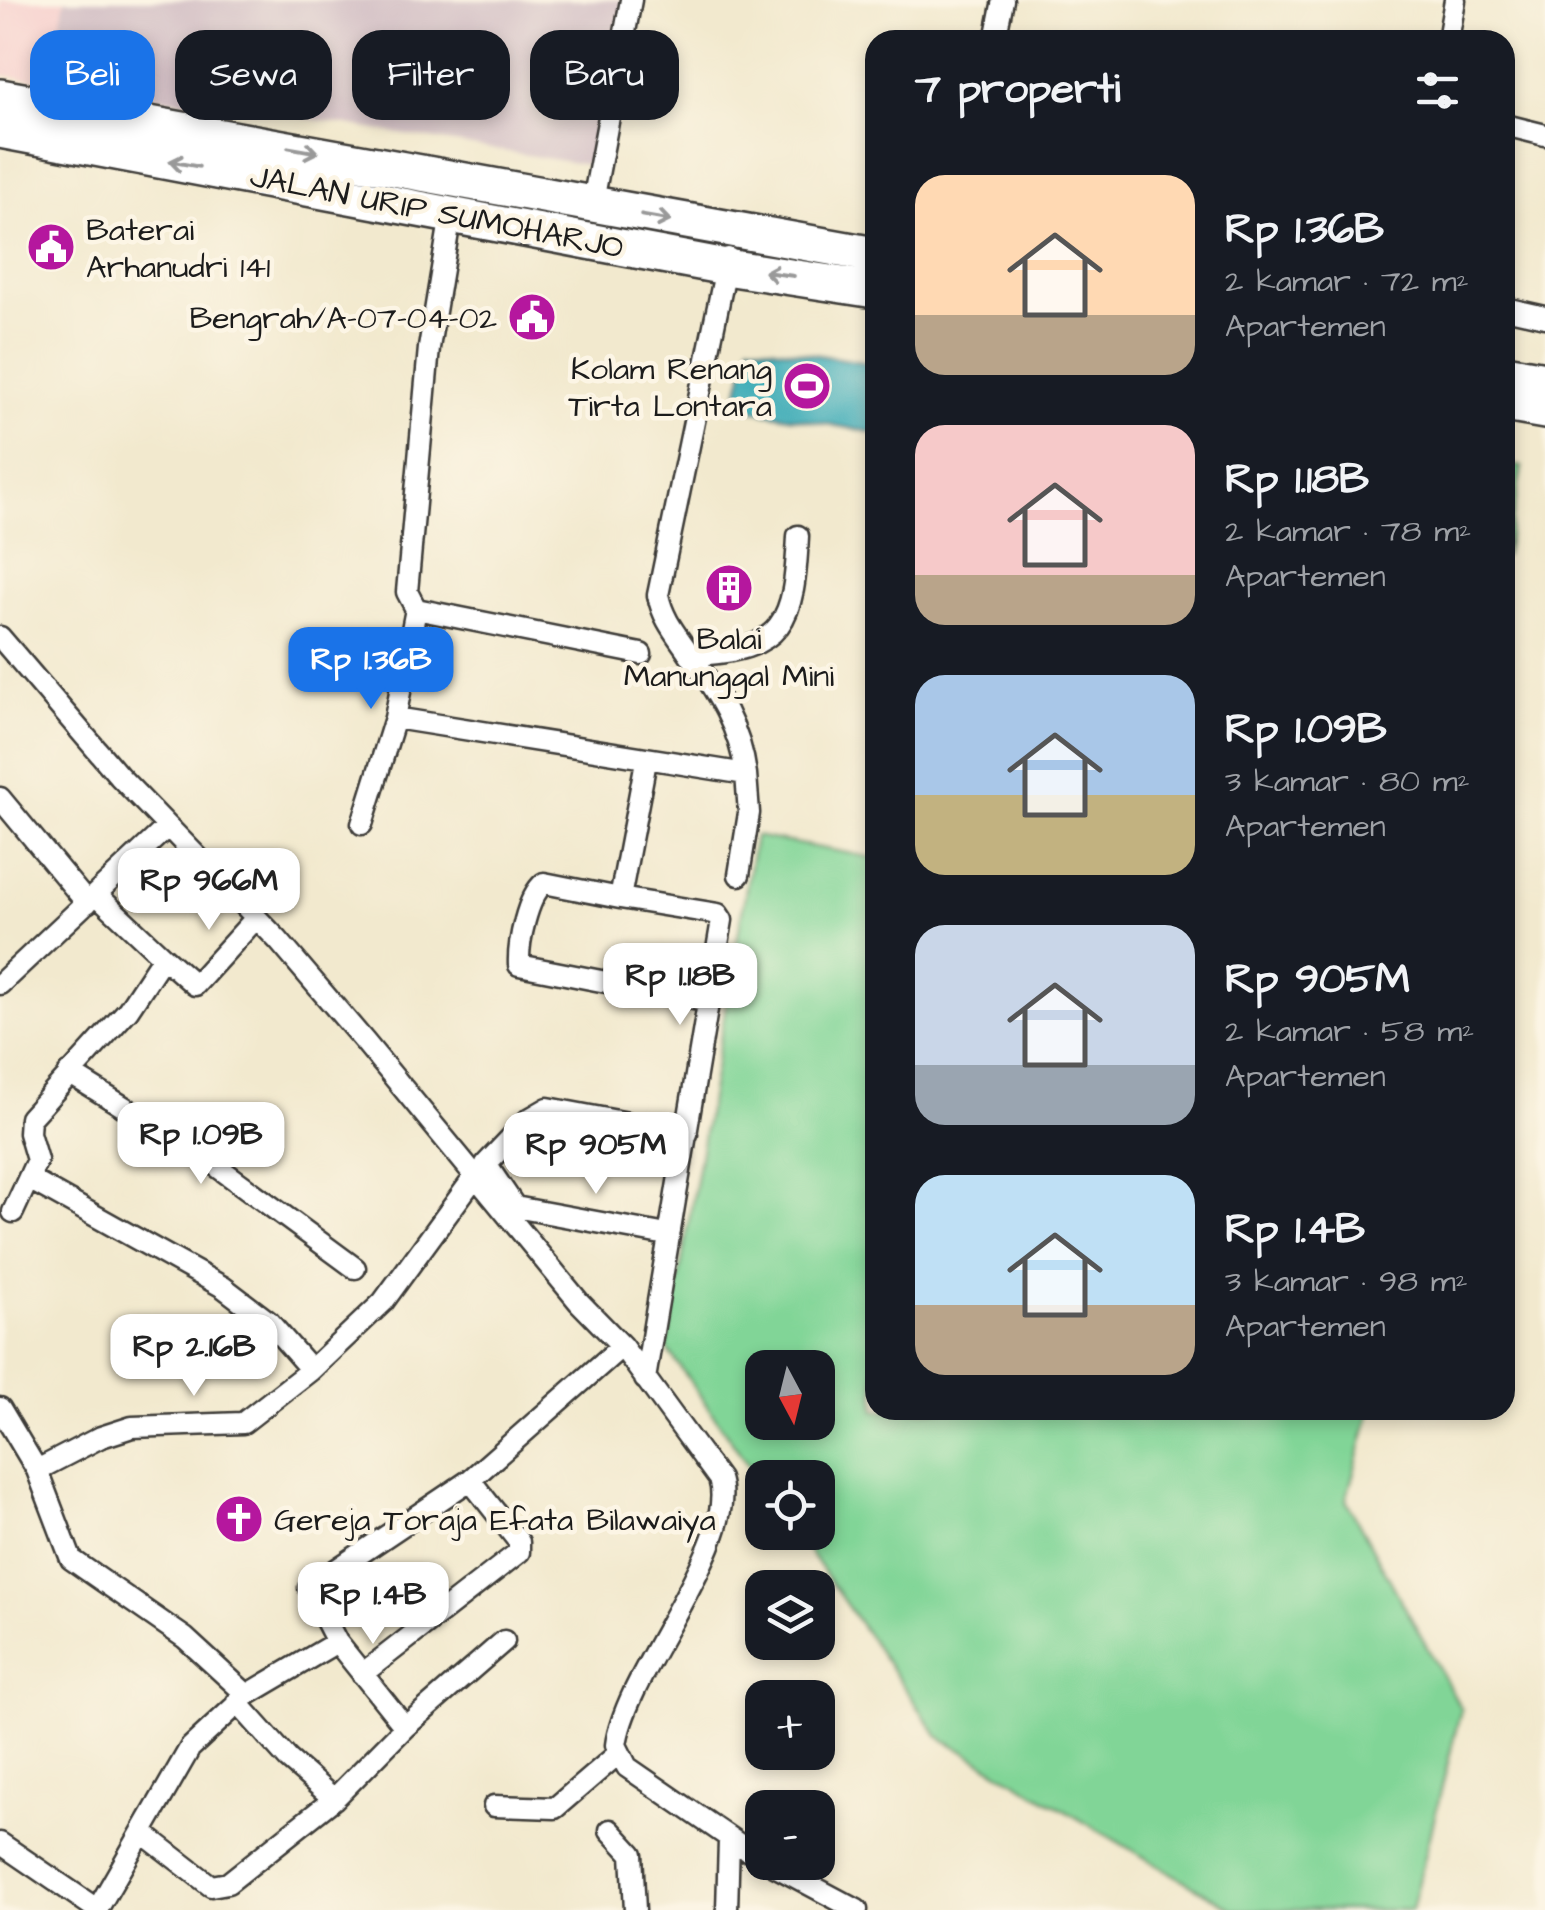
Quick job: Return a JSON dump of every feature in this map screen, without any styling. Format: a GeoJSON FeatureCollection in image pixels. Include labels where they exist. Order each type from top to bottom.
{"type":"FeatureCollection","features":[{"type":"Feature","properties":{"kind":"highway","name":"JALAN URIP SUMOHARJO"},"geometry":{"type":"LineString","coordinates":[[0,97],[114,135]]}},
{"type":"Feature","properties":{"kind":"highway","name":"JALAN URIP SUMOHARJO"},"geometry":{"type":"LineString","coordinates":[[0,130],[114,135],[246,157],[454,196],[726,267],[865,288]]}},
{"type":"Feature","properties":{"kind":"highway","name":"JALAN URIP SUMOHARJO"},"geometry":{"type":"LineString","coordinates":[[454,196],[592,207],[865,254]]}},
{"type":"Feature","properties":{"kind":"highway"},"geometry":{"type":"LineString","coordinates":[[1515,374],[1545,380]]}},
{"type":"Feature","properties":{"kind":"highway"},"geometry":{"type":"LineString","coordinates":[[1515,406],[1545,411]]}},
{"type":"Feature","properties":{"kind":"street"},"geometry":{"type":"LineString","coordinates":[[592,207],[632,0]]}},
{"type":"Feature","properties":{"kind":"street"},"geometry":{"type":"LineString","coordinates":[[997,30],[1003,0]]}},
{"type":"Feature","properties":{"kind":"street"},"geometry":{"type":"LineString","coordinates":[[1450,30],[1455,0]]}},
{"type":"Feature","properties":{"kind":"street"},"geometry":{"type":"LineString","coordinates":[[1515,128],[1545,135]]}},
{"type":"Feature","properties":{"kind":"street"},"geometry":{"type":"LineString","coordinates":[[362,824],[396,718],[416,609],[406,592],[408,554],[429,348],[454,196]]}},
{"type":"Feature","properties":{"kind":"street"},"geometry":{"type":"LineString","coordinates":[[733,231],[658,595],[662,612],[729,712],[746,774],[749,813],[739,875]]}},
{"type":"Feature","properties":{"kind":"street"},"geometry":{"type":"LineString","coordinates":[[1515,310],[1545,318]]}},
{"type":"Feature","properties":{"kind":"street"},"geometry":{"type":"LineString","coordinates":[[691,655],[747,647],[778,628],[794,600],[798,536]]}},
{"type":"Feature","properties":{"kind":"street"},"geometry":{"type":"LineString","coordinates":[[416,609],[640,654]]}},
{"type":"Feature","properties":{"kind":"street"},"geometry":{"type":"LineString","coordinates":[[0,637],[166,828],[256,918],[579,1302],[622,1346],[710,1466],[723,1497],[690,1590],[632,1691],[617,1734],[619,1753],[627,1767],[745,1849]]}},
{"type":"Feature","properties":{"kind":"street"},"geometry":{"type":"LineString","coordinates":[[396,718],[746,774]]}},
{"type":"Feature","properties":{"kind":"street"},"geometry":{"type":"LineString","coordinates":[[620,898],[646,761]]}},
{"type":"Feature","properties":{"kind":"street"},"geometry":{"type":"LineString","coordinates":[[0,798],[92,899],[162,951],[163,957],[195,985],[256,918]]}},
{"type":"Feature","properties":{"kind":"street"},"geometry":{"type":"LineString","coordinates":[[0,984],[166,828]]}},
{"type":"Feature","properties":{"kind":"street"},"geometry":{"type":"LineString","coordinates":[[645,1379],[710,1002],[722,920],[718,914],[544,882],[537,888],[519,964],[710,1002]]}},
{"type":"Feature","properties":{"kind":"street"},"geometry":{"type":"LineString","coordinates":[[12,1212],[32,1180],[37,1160],[29,1133],[30,1118],[128,1010],[163,957]]}},
{"type":"Feature","properties":{"kind":"street"},"geometry":{"type":"LineString","coordinates":[[69,1073],[200,1154],[355,1268]]}},
{"type":"Feature","properties":{"kind":"street"},"geometry":{"type":"LineString","coordinates":[[668,1235],[515,1207],[486,1164],[529,1119],[548,1108],[687,1134]]}},
{"type":"Feature","properties":{"kind":"street"},"geometry":{"type":"LineString","coordinates":[[37,1470],[100,1437],[132,1427],[244,1423],[312,1370],[383,1302],[476,1175]]}},
{"type":"Feature","properties":{"kind":"street"},"geometry":{"type":"LineString","coordinates":[[32,1180],[223,1286],[269,1322],[312,1370]]}},
{"type":"Feature","properties":{"kind":"street"},"geometry":{"type":"LineString","coordinates":[[404,1726],[337,1642],[309,1588],[470,1480],[622,1346]]}},
{"type":"Feature","properties":{"kind":"street"},"geometry":{"type":"LineString","coordinates":[[0,1408],[37,1470],[70,1560],[163,1622],[242,1699],[288,1758],[334,1799]]}},
{"type":"Feature","properties":{"kind":"street"},"geometry":{"type":"LineString","coordinates":[[362,1674],[518,1552],[520,1542],[470,1480]]}},
{"type":"Feature","properties":{"kind":"street"},"geometry":{"type":"LineString","coordinates":[[144,1834],[216,1887],[276,1849],[334,1799],[404,1726],[504,1641]]}},
{"type":"Feature","properties":{"kind":"street"},"geometry":{"type":"LineString","coordinates":[[0,1844],[97,1910],[190,1748],[242,1699],[337,1642]]}},
{"type":"Feature","properties":{"kind":"street"},"geometry":{"type":"LineString","coordinates":[[494,1806],[555,1808],[619,1753]]}},
{"type":"Feature","properties":{"kind":"street"},"geometry":{"type":"LineString","coordinates":[[610,1830],[632,1854],[635,1910]]}},
{"type":"Feature","properties":{"kind":"street"},"geometry":{"type":"LineString","coordinates":[[726,1910],[729,1840]]}},
{"type":"Feature","properties":{"kind":"street"},"geometry":{"type":"LineString","coordinates":[[800,1880],[855,1910]]}},
{"type":"Feature","properties":{"kind":"shaded area"},"geometry":{"type":"Polygon","coordinates":[[[0,0],[65,0],[59,30],[30,30],[30,79],[0,75],[0,0]]]}},
{"type":"Feature","properties":{"kind":"shaded area"},"geometry":{"type":"Polygon","coordinates":[[[65,0],[642,0],[635,30],[530,30],[530,120],[616,120],[605,168],[316,120],[332,120],[332,30],[175,30],[175,100],[155,97],[155,30],[59,30],[65,0]]]}},
{"type":"Feature","properties":{"kind":"green space"},"geometry":{"type":"Polygon","coordinates":[[[1515,466],[1522,467],[1515,504],[1515,466]]]}},
{"type":"Feature","properties":{"kind":"green space"},"geometry":{"type":"Polygon","coordinates":[[[755,836],[865,856],[865,1420],[1368,1420],[1346,1500],[1461,1709],[1412,1910],[1234,1910],[938,1736],[835,1589],[835,1570],[822,1570],[808,1550],[835,1550],[835,1460],[745,1460],[667,1348],[755,836]]]}},
{"type":"Feature","properties":{"kind":"water","name":"Kolam Renang Tirta Lontara"},"geometry":{"type":"Polygon","coordinates":[[[750,344],[865,362],[865,431],[735,407],[750,344]]]}},
{"type":"Feature","properties":{"kind":"place","name":"Baterai Arhanudri 141"},"geometry":{"type":"Point","coordinates":[51,247]}},
{"type":"Feature","properties":{"kind":"place","name":"Bengrah/A-07-04-02"},"geometry":{"type":"Point","coordinates":[532,317]}},
{"type":"Feature","properties":{"kind":"place","name":"Kolam Renang Tirta Lontara"},"geometry":{"type":"Point","coordinates":[807,386]}},
{"type":"Feature","properties":{"kind":"place","name":"Balai Manunggal Mini"},"geometry":{"type":"Point","coordinates":[729,588]}},
{"type":"Feature","properties":{"kind":"place","name":"Gereja Toraja Efata Bilawaiya"},"geometry":{"type":"Point","coordinates":[239,1519]}}]}
